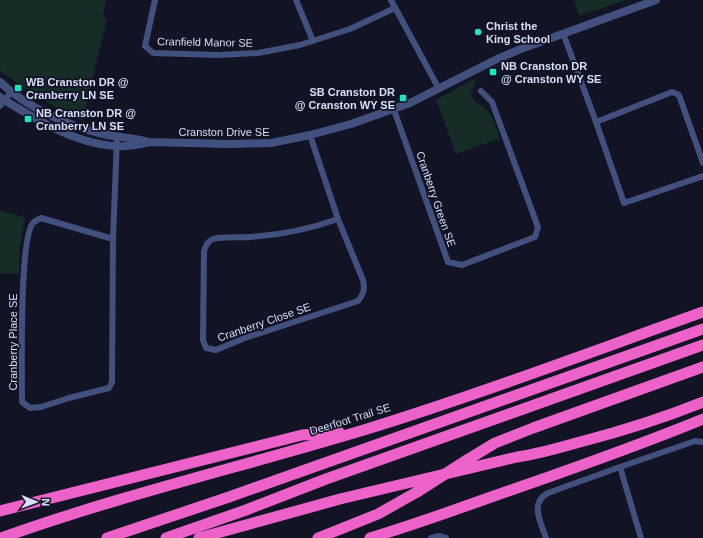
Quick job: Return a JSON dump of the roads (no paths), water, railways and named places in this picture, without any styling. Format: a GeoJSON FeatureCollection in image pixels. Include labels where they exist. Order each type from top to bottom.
{"type":"FeatureCollection","features":[{"type":"Feature","properties":{"kind":"highway","name":"Deerfoot Trail SE"},"geometry":{"type":"LineString","coordinates":[[1,538],[107,502],[366,429],[513,380],[703,312]]}},
{"type":"Feature","properties":{"kind":"highway"},"geometry":{"type":"LineString","coordinates":[[107,538],[229,497],[703,329]]}},
{"type":"Feature","properties":{"kind":"highway"},"geometry":{"type":"LineString","coordinates":[[166,538],[246,510],[333,476],[703,345]]}},
{"type":"Feature","properties":{"kind":"highway"},"geometry":{"type":"LineString","coordinates":[[318,538],[370,518],[417,492],[495,443],[703,367]]}},
{"type":"Feature","properties":{"kind":"highway"},"geometry":{"type":"LineString","coordinates":[[199,538],[348,497],[517,457],[542,453],[661,418],[703,402]]}},
{"type":"Feature","properties":{"kind":"highway"},"geometry":{"type":"LineString","coordinates":[[370,538],[410,526],[549,477],[703,419]]}},
{"type":"Feature","properties":{"kind":"highway"},"geometry":{"type":"LineString","coordinates":[[0,511],[302,435],[366,429]]}},
{"type":"Feature","properties":{"kind":"street","name":"Cranfield Manor SE"},"geometry":{"type":"LineString","coordinates":[[155,0],[145,46],[153,53],[219,55],[258,53],[313,41],[350,29],[395,8]]}},
{"type":"Feature","properties":{"kind":"street"},"geometry":{"type":"LineString","coordinates":[[296,0],[313,41]]}},
{"type":"Feature","properties":{"kind":"street"},"geometry":{"type":"LineString","coordinates":[[391,0],[439,89]]}},
{"type":"Feature","properties":{"kind":"street","name":"Cranston Drive SE"},"geometry":{"type":"LineString","coordinates":[[1,101],[41,122],[76,137],[99,144],[139,139],[149,142],[230,144],[270,143],[310,135],[394,110],[497,59],[656,0]]}},
{"type":"Feature","properties":{"kind":"street"},"geometry":{"type":"LineString","coordinates":[[563,34],[624,203],[703,176]]}},
{"type":"Feature","properties":{"kind":"street","name":"Cranston Drive SE"},"geometry":{"type":"LineString","coordinates":[[0,82],[11,92],[47,114],[64,122],[101,134],[117,142]]}},
{"type":"Feature","properties":{"kind":"street","name":"Cranberry Green SE"},"geometry":{"type":"LineString","coordinates":[[394,110],[448,262],[462,265],[534,237],[538,227],[492,102],[481,91]]}},
{"type":"Feature","properties":{"kind":"street"},"geometry":{"type":"LineString","coordinates":[[1,101],[11,92]]}},
{"type":"Feature","properties":{"kind":"street"},"geometry":{"type":"LineString","coordinates":[[596,122],[672,92],[679,95],[703,163]]}},
{"type":"Feature","properties":{"kind":"street","name":"Cranberry Close SE"},"geometry":{"type":"LineString","coordinates":[[310,135],[338,219],[364,287],[364,294],[358,301],[245,338],[216,350],[206,348],[202,340],[204,251],[207,243],[212,239],[250,237],[289,232],[325,224],[338,219]]}},
{"type":"Feature","properties":{"kind":"street","name":"Cranberry Place SE"},"geometry":{"type":"LineString","coordinates":[[113,239],[41,218],[33,223],[27,239],[24,267],[23,302],[22,402],[30,408],[41,407],[109,388],[112,382],[113,239],[117,142]]}},
{"type":"Feature","properties":{"kind":"street"},"geometry":{"type":"LineString","coordinates":[[546,538],[537,510],[540,499],[548,494],[695,441],[703,442]]}},
{"type":"Feature","properties":{"kind":"street"},"geometry":{"type":"LineString","coordinates":[[620,467],[641,538]]}},
{"type":"Feature","properties":{"kind":"street"},"geometry":{"type":"LineString","coordinates":[[431,538],[439,536],[446,538]]}},
{"type":"Feature","properties":{"kind":"place","name":"Christ the King School"},"geometry":{"type":"Point","coordinates":[478,32]}},
{"type":"Feature","properties":{"kind":"place","name":"NB Cranston DR @ Cranston WY SE"},"geometry":{"type":"Point","coordinates":[493,72]}},
{"type":"Feature","properties":{"kind":"place","name":"WB Cranston DR @ Cranberry LN SE"},"geometry":{"type":"Point","coordinates":[18,88]}},
{"type":"Feature","properties":{"kind":"place","name":"SB Cranston DR @ Cranston WY SE"},"geometry":{"type":"Point","coordinates":[403,98]}},
{"type":"Feature","properties":{"kind":"place","name":"NB Cranston DR @ Cranberry LN SE"},"geometry":{"type":"Point","coordinates":[28,119]}}]}
